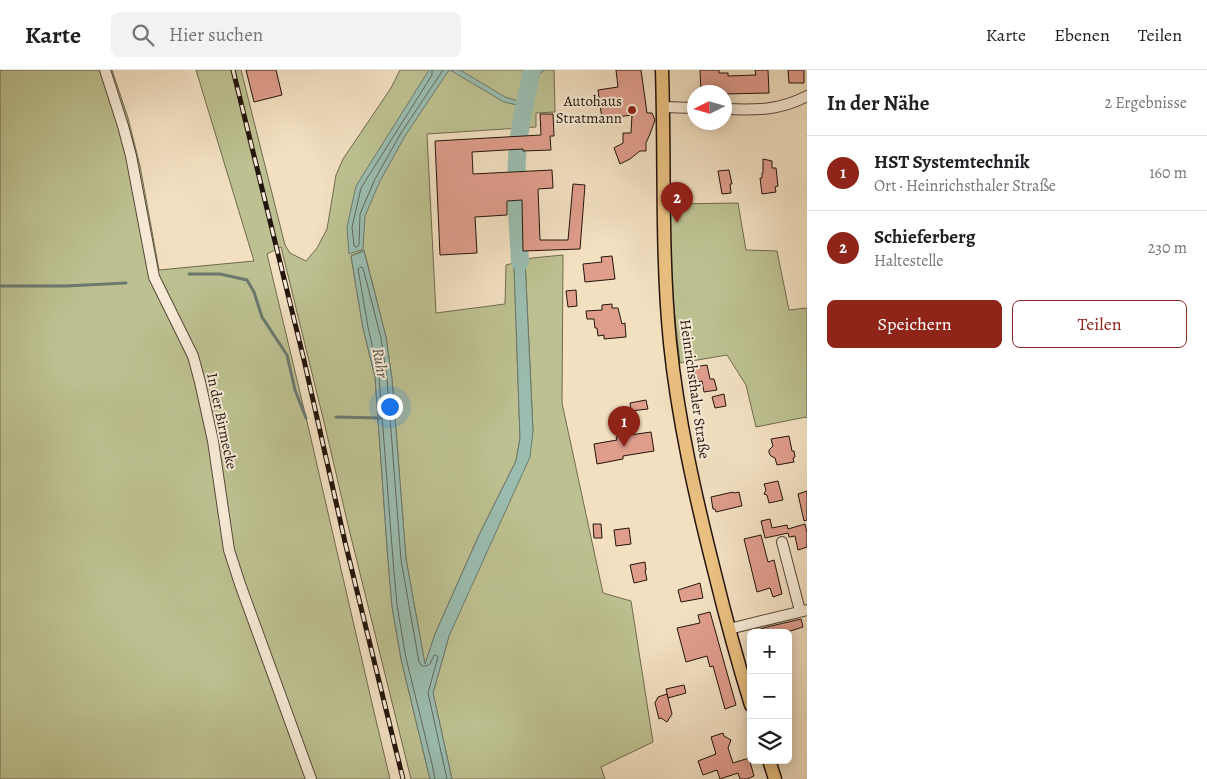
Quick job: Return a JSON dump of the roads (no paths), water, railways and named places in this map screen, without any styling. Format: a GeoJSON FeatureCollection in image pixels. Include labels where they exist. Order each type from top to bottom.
{"type":"FeatureCollection","features":[{"type":"Feature","properties":{"kind":"main road","name":"Heinrichsthaler Straße"},"geometry":{"type":"LineString","coordinates":[[662,70],[666,290],[674,374],[685,448],[694,491],[747,691]]}},
{"type":"Feature","properties":{"kind":"main road"},"geometry":{"type":"LineString","coordinates":[[770,764],[775,779]]}},
{"type":"Feature","properties":{"kind":"street","name":"In der Birmecke"},"geometry":{"type":"LineString","coordinates":[[105,70],[131,156],[154,277],[193,356],[200,382],[213,441],[225,530],[231,557],[311,779]]}},
{"type":"Feature","properties":{"kind":"street"},"geometry":{"type":"LineString","coordinates":[[732,109],[777,108],[787,106],[807,96]]}},
{"type":"Feature","properties":{"kind":"street"},"geometry":{"type":"LineString","coordinates":[[664,108],[687,108]]}},
{"type":"Feature","properties":{"kind":"street"},"geometry":{"type":"LineString","coordinates":[[729,629],[804,610],[782,542]]}},
{"type":"Feature","properties":{"kind":"water"},"geometry":{"type":"Polygon","coordinates":[[[429,70],[449,70],[405,136],[380,181],[365,216],[363,249],[349,254],[347,227],[356,186],[429,70]]]}},
{"type":"Feature","properties":{"kind":"water"},"geometry":{"type":"Polygon","coordinates":[[[450,70],[460,70],[505,97],[518,101],[524,70],[544,70],[539,75],[532,110],[504,102],[450,70]]]}},
{"type":"Feature","properties":{"kind":"water"},"geometry":{"type":"Polygon","coordinates":[[[522,238],[525,260],[533,431],[530,457],[449,636],[433,693],[452,779],[430,779],[401,659],[392,606],[375,377],[363,328],[351,256],[364,251],[386,337],[392,379],[406,559],[425,664],[435,634],[479,535],[516,461],[520,438],[513,239],[522,238]]]}},
{"type":"Feature","properties":{"kind":"waterway","name":"Ruhr"},"geometry":{"type":"LineString","coordinates":[[520,262],[516,175],[520,127],[532,70]]}},
{"type":"Feature","properties":{"kind":"waterway"},"geometry":{"type":"LineString","coordinates":[[189,274],[220,274],[247,280],[254,292],[262,317],[287,355],[295,390],[306,418]]}},
{"type":"Feature","properties":{"kind":"waterway"},"geometry":{"type":"LineString","coordinates":[[0,286],[66,286],[126,283]]}},
{"type":"Feature","properties":{"kind":"waterway"},"geometry":{"type":"LineString","coordinates":[[336,417],[381,418]]}},
{"type":"Feature","properties":{"kind":"railway"},"geometry":{"type":"LineString","coordinates":[[233,70],[403,779]]}},
{"type":"Feature","properties":{"kind":"place","name":"Autohaus Stratmann"},"geometry":{"type":"Point","coordinates":[632,110]}},
{"type":"Feature","properties":{"kind":"place","name":"Schieferberg"},"geometry":{"type":"Point","coordinates":[677,223]}},
{"type":"Feature","properties":{"kind":"place","name":"HST Systemtechnik"},"geometry":{"type":"Point","coordinates":[624,447]}}]}
